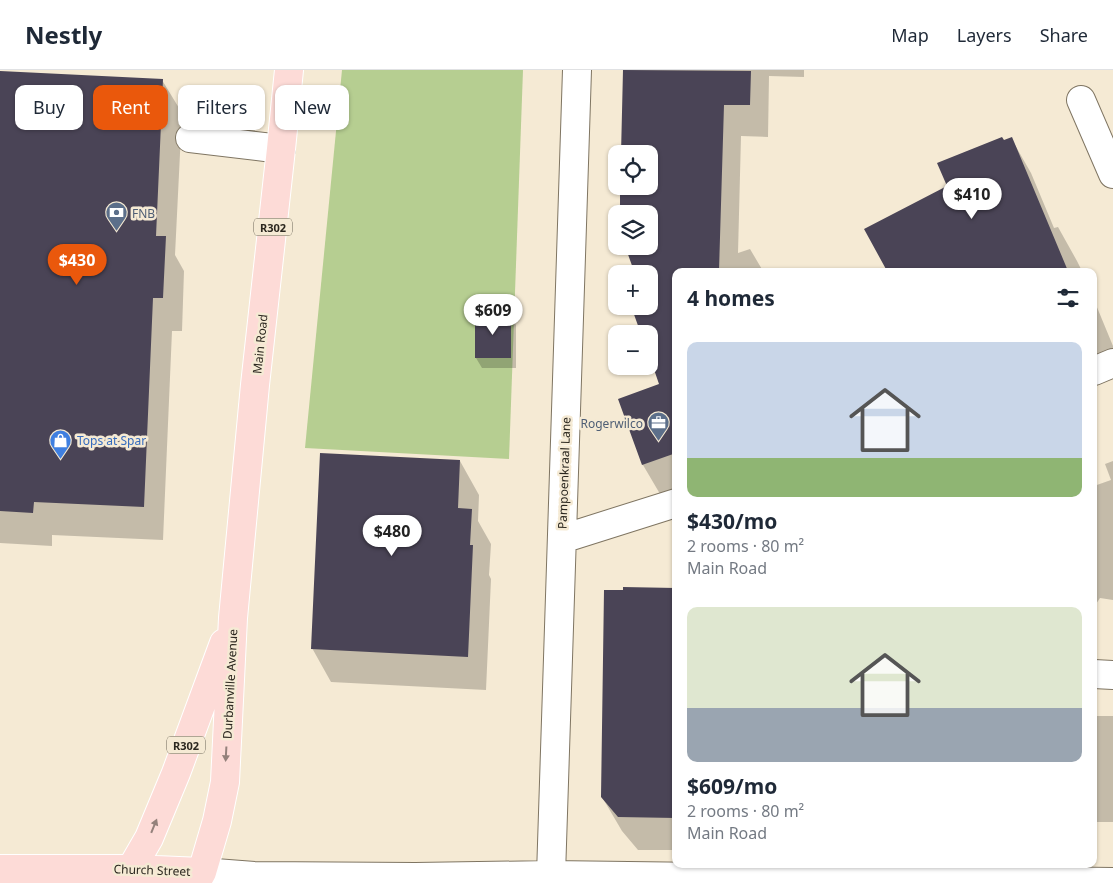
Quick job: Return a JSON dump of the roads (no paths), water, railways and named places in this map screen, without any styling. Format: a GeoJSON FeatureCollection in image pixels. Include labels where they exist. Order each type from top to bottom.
{"type":"FeatureCollection","features":[{"type":"Feature","properties":{"kind":"main road","name":"Main Road"},"geometry":{"type":"LineString","coordinates":[[233,618],[256,375],[289,70]]}},
{"type":"Feature","properties":{"kind":"main road","name":"Durbanville Avenue"},"geometry":{"type":"LineString","coordinates":[[127,876],[149,838],[176,773],[233,618]]}},
{"type":"Feature","properties":{"kind":"main road","name":"Durbanville Avenue"},"geometry":{"type":"LineString","coordinates":[[199,877],[217,821],[225,782],[233,618]]}},
{"type":"Feature","properties":{"kind":"main road","name":"Church Street"},"geometry":{"type":"LineString","coordinates":[[0,869],[127,876],[199,877]]}},
{"type":"Feature","properties":{"kind":"street","name":"Pampoenkraal Lane"},"geometry":{"type":"LineString","coordinates":[[554,879],[562,539],[577,70]]}},
{"type":"Feature","properties":{"kind":"street"},"geometry":{"type":"LineString","coordinates":[[1081,100],[1113,174]]}},
{"type":"Feature","properties":{"kind":"street"},"geometry":{"type":"LineString","coordinates":[[190,138],[281,148]]}},
{"type":"Feature","properties":{"kind":"street"},"geometry":{"type":"LineString","coordinates":[[1097,370],[1113,364]]}},
{"type":"Feature","properties":{"kind":"street"},"geometry":{"type":"LineString","coordinates":[[562,539],[672,504]]}},
{"type":"Feature","properties":{"kind":"street"},"geometry":{"type":"LineString","coordinates":[[1097,674],[1113,675]]}},
{"type":"Feature","properties":{"kind":"street","name":"Church Street"},"geometry":{"type":"LineString","coordinates":[[199,877],[254,876],[414,880],[907,872],[1113,882]]}},
{"type":"Feature","properties":{"kind":"place","name":"FNB"},"geometry":{"type":"Point","coordinates":[116,232]}},
{"type":"Feature","properties":{"kind":"place","name":"Rogerwilco"},"geometry":{"type":"Point","coordinates":[659,442]}},
{"type":"Feature","properties":{"kind":"place","name":"Tops at Spar"},"geometry":{"type":"Point","coordinates":[61,459]}}]}
